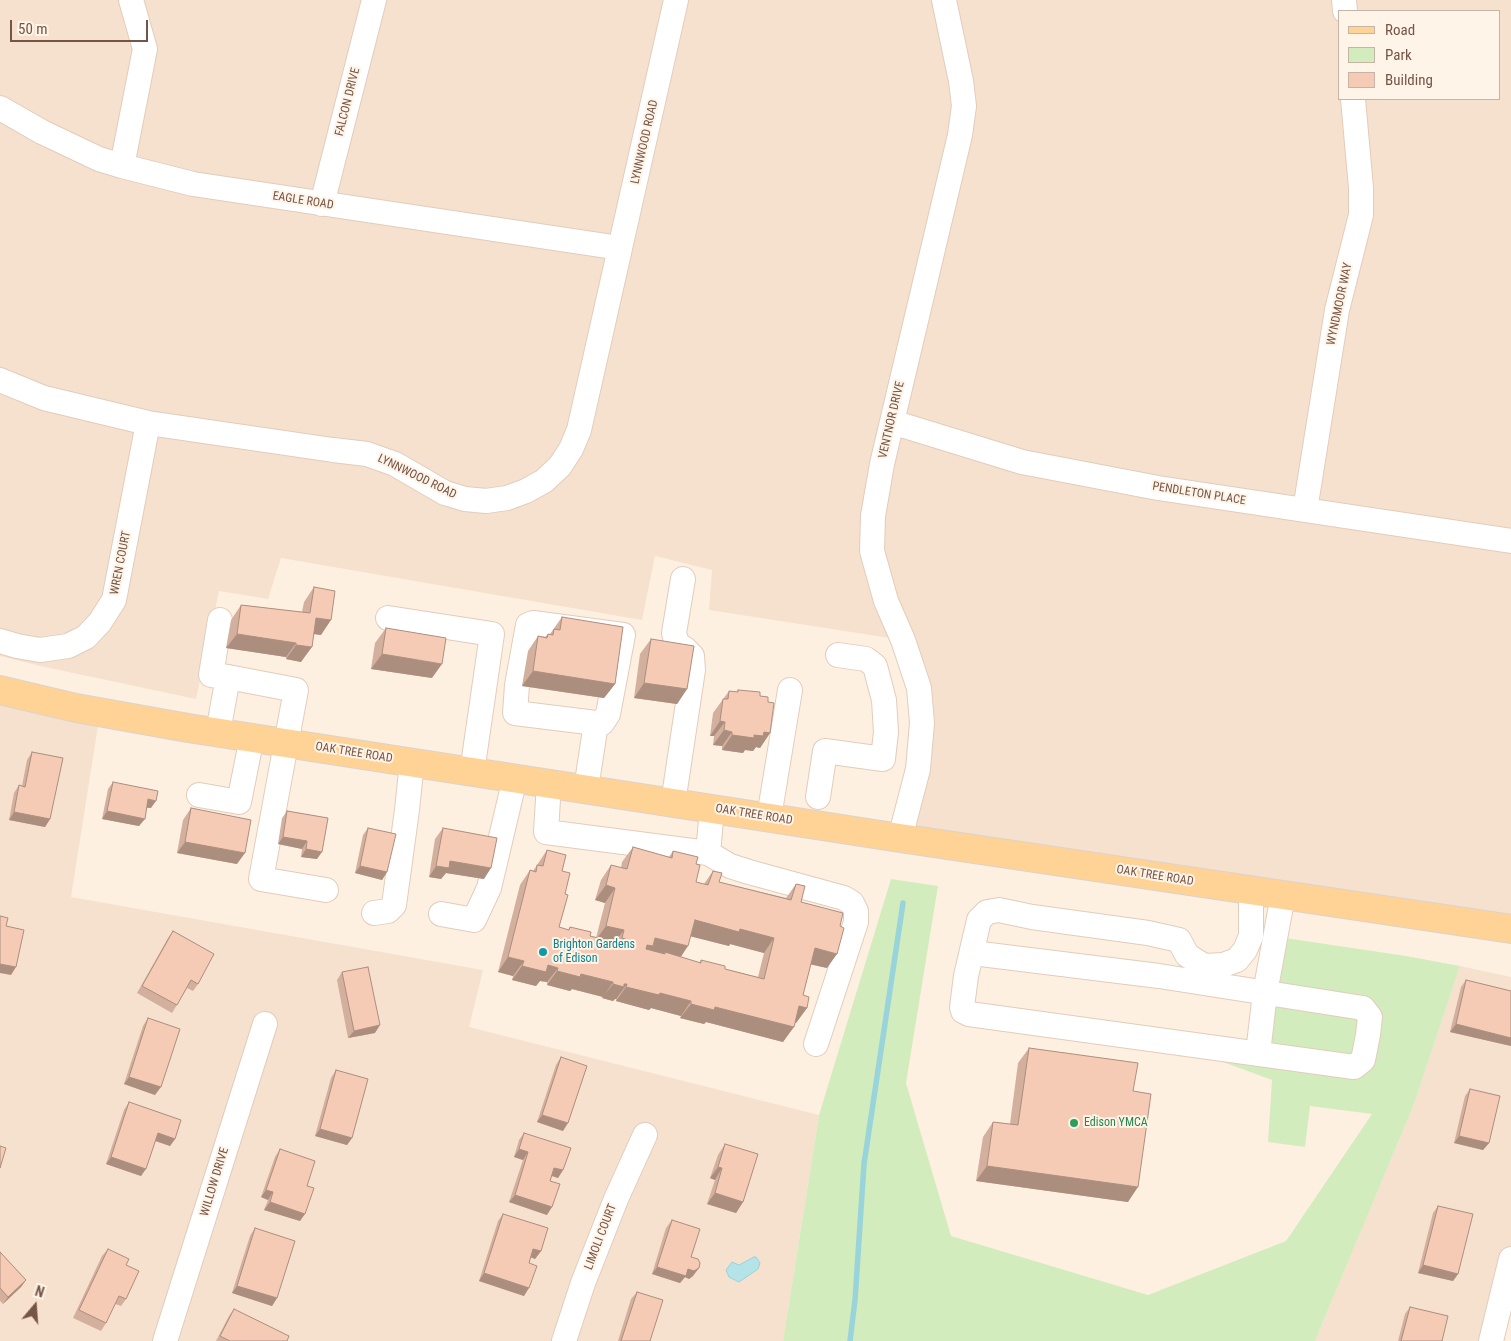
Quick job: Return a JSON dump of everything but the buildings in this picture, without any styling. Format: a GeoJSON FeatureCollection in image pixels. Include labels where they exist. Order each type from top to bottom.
{"type":"FeatureCollection","features":[{"type":"Feature","properties":{"kind":"main road","name":"OAK TREE ROAD"},"geometry":{"type":"LineString","coordinates":[[0,690],[131,719],[768,818],[1511,929]]}},
{"type":"Feature","properties":{"kind":"street"},"geometry":{"type":"LineString","coordinates":[[122,166],[145,49],[131,0]]}},
{"type":"Feature","properties":{"kind":"street","name":"FALCON DRIVE"},"geometry":{"type":"LineString","coordinates":[[322,204],[374,0]]}},
{"type":"Feature","properties":{"kind":"street","name":"LYNNWOOD ROAD"},"geometry":{"type":"LineString","coordinates":[[0,380],[44,398],[148,422],[367,454],[396,464],[445,493],[465,499],[486,501],[507,498],[526,492],[544,481],[560,466],[572,449],[579,430],[676,0]]}},
{"type":"Feature","properties":{"kind":"street","name":"VENTNOR DRIVE"},"geometry":{"type":"LineString","coordinates":[[900,838],[918,769],[922,723],[919,688],[903,640],[886,602],[872,551],[873,516],[882,464],[960,135],[964,106],[961,81],[944,0]]}},
{"type":"Feature","properties":{"kind":"street","name":"WYNDMOOR WAY"},"geometry":{"type":"LineString","coordinates":[[1305,510],[1337,310],[1361,215],[1361,188],[1353,100]]}},
{"type":"Feature","properties":{"kind":"street","name":"EAGLE ROAD"},"geometry":{"type":"LineString","coordinates":[[0,108],[42,132],[99,158],[122,166],[193,184],[620,248]]}},
{"type":"Feature","properties":{"kind":"street","name":"WREN COURT"},"geometry":{"type":"LineString","coordinates":[[0,641],[40,650],[68,646],[86,637],[100,622],[114,600],[148,422]]}},
{"type":"Feature","properties":{"kind":"street","name":"PENDLETON PLACE"},"geometry":{"type":"LineString","coordinates":[[892,422],[1022,462],[1158,488],[1511,541]]}},
{"type":"Feature","properties":{"kind":"street"},"geometry":{"type":"LineString","coordinates":[[673,803],[693,670],[692,656],[685,648],[677,644],[674,633],[683,578]]}},
{"type":"Feature","properties":{"kind":"street"},"geometry":{"type":"LineString","coordinates":[[388,618],[492,634],[472,772]]}},
{"type":"Feature","properties":{"kind":"street"},"geometry":{"type":"LineString","coordinates":[[220,620],[211,675],[296,690],[261,879],[326,890]]}},
{"type":"Feature","properties":{"kind":"street"},"geometry":{"type":"LineString","coordinates":[[533,622],[623,635],[608,714],[602,723],[596,723],[515,713],[517,685],[528,625],[533,622]]}},
{"type":"Feature","properties":{"kind":"street"},"geometry":{"type":"LineString","coordinates":[[818,797],[825,751],[883,759],[886,732],[884,700],[875,666],[866,659],[838,655]]}},
{"type":"Feature","properties":{"kind":"street"},"geometry":{"type":"LineString","coordinates":[[218,732],[228,677]]}},
{"type":"Feature","properties":{"kind":"street"},"geometry":{"type":"LineString","coordinates":[[768,818],[790,690]]}},
{"type":"Feature","properties":{"kind":"street"},"geometry":{"type":"LineString","coordinates":[[586,789],[596,723]]}},
{"type":"Feature","properties":{"kind":"street"},"geometry":{"type":"LineString","coordinates":[[199,795],[239,802],[252,737]]}},
{"type":"Feature","properties":{"kind":"street"},"geometry":{"type":"LineString","coordinates":[[374,913],[388,912],[394,905],[412,762]]}},
{"type":"Feature","properties":{"kind":"street"},"geometry":{"type":"LineString","coordinates":[[441,914],[474,920],[489,888],[515,778]]}},
{"type":"Feature","properties":{"kind":"street"},"geometry":{"type":"LineString","coordinates":[[550,783],[546,832],[708,853],[730,866],[844,898],[852,902],[856,911],[856,922],[816,1044]]}},
{"type":"Feature","properties":{"kind":"street"},"geometry":{"type":"LineString","coordinates":[[708,853],[712,809]]}},
{"type":"Feature","properties":{"kind":"street"},"geometry":{"type":"LineString","coordinates":[[973,947],[976,952],[981,954],[1158,976],[1363,1008],[1370,1017],[1363,1060],[1354,1067],[969,1014],[963,1011],[962,1007],[973,947],[979,920],[987,912],[999,910],[1032,917],[1148,933],[1179,940],[1187,956],[1204,966],[1223,965],[1236,960],[1245,950],[1251,936],[1251,891]]}},
{"type":"Feature","properties":{"kind":"street"},"geometry":{"type":"LineString","coordinates":[[1258,1053],[1283,895]]}},
{"type":"Feature","properties":{"kind":"street","name":"WILLOW DRIVE"},"geometry":{"type":"LineString","coordinates":[[165,1341],[265,1024]]}},
{"type":"Feature","properties":{"kind":"street","name":"LIMOLI COURT"},"geometry":{"type":"LineString","coordinates":[[564,1341],[616,1199],[645,1135]]}},
{"type":"Feature","properties":{"kind":"street"},"geometry":{"type":"LineString","coordinates":[[1491,1341],[1511,1259]]}},
{"type":"Feature","properties":{"kind":"shaded area"},"geometry":{"type":"Polygon","coordinates":[[[0,0],[1511,0],[1511,929],[900,838],[918,769],[903,640],[709,610],[712,570],[655,556],[642,620],[281,558],[268,599],[219,591],[196,699],[0,656],[0,0]]]}},
{"type":"Feature","properties":{"kind":"shaded area"},"geometry":{"type":"Polygon","coordinates":[[[0,690],[100,713],[71,897],[483,970],[469,1027],[819,1115],[783,1341],[0,1341],[0,690]]]}},
{"type":"Feature","properties":{"kind":"shaded area"},"geometry":{"type":"Polygon","coordinates":[[[1460,966],[1511,977],[1511,1295],[1500,1341],[1315,1341],[1413,1107],[1460,966]]]}},
{"type":"Feature","properties":{"kind":"green space"},"geometry":{"type":"Polygon","coordinates":[[[891,879],[938,886],[906,1083],[951,1236],[1148,1295],[1286,1241],[1372,1114],[1310,1106],[1305,1147],[1268,1142],[1272,1080],[1215,1059],[1268,1025],[1285,938],[1460,966],[1413,1107],[1315,1341],[783,1341],[819,1115],[891,879]]]}},
{"type":"Feature","properties":{"kind":"water"},"geometry":{"type":"Polygon","coordinates":[[[754,1257],[760,1263],[758,1269],[739,1282],[729,1277],[726,1270],[732,1262],[739,1265],[754,1257]]]}},
{"type":"Feature","properties":{"kind":"waterway"},"geometry":{"type":"LineString","coordinates":[[850,1341],[855,1300],[864,1164],[903,903]]}},
{"type":"Feature","properties":{"kind":"place","name":"Brighton Gardens of Edison"},"geometry":{"type":"Point","coordinates":[543,952]}},
{"type":"Feature","properties":{"kind":"place","name":"Edison YMCA"},"geometry":{"type":"Point","coordinates":[1074,1123]}}]}
